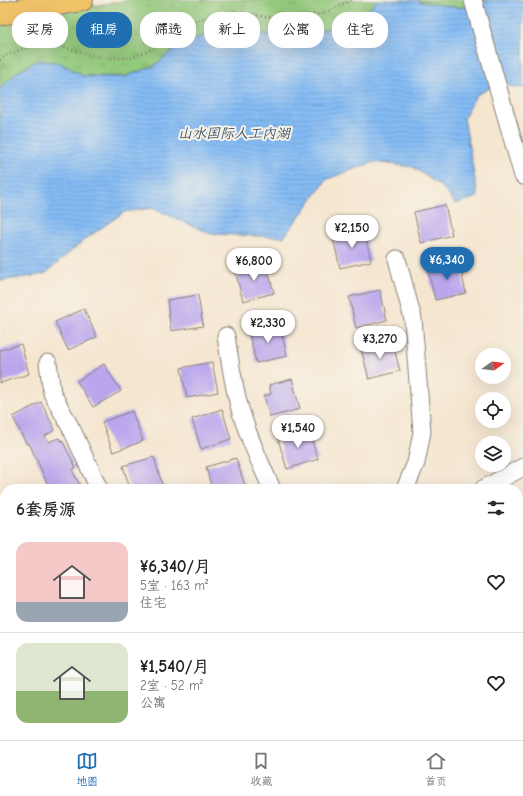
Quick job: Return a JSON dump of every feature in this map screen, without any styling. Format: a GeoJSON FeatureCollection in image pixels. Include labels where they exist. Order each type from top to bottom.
{"type":"FeatureCollection","features":[{"type":"Feature","properties":{"kind":"highway"},"geometry":{"type":"LineString","coordinates":[[0,14],[82,0]]}},
{"type":"Feature","properties":{"kind":"street"},"geometry":{"type":"LineString","coordinates":[[473,0],[523,176]]}},
{"type":"Feature","properties":{"kind":"street"},"geometry":{"type":"LineString","coordinates":[[397,259],[413,319],[422,432],[416,463],[407,484]]}},
{"type":"Feature","properties":{"kind":"street"},"geometry":{"type":"LineString","coordinates":[[226,336],[232,374],[240,409],[259,462],[270,484]]}},
{"type":"Feature","properties":{"kind":"street"},"geometry":{"type":"LineString","coordinates":[[48,363],[52,392],[73,432],[97,484]]}},
{"type":"Feature","properties":{"kind":"street"},"geometry":{"type":"LineString","coordinates":[[492,484],[523,467]]}},
{"type":"Feature","properties":{"kind":"path"},"geometry":{"type":"LineString","coordinates":[[0,60],[5,56],[30,46],[58,46],[102,58],[131,58],[159,46],[180,24],[234,11],[267,17],[323,14],[351,0]]}},
{"type":"Feature","properties":{"kind":"green space"},"geometry":{"type":"Polygon","coordinates":[[[130,0],[377,0],[367,12],[332,12],[332,28],[324,30],[324,12],[268,12],[268,35],[260,33],[260,12],[204,12],[204,39],[196,41],[196,12],[140,12],[140,48],[176,48],[154,66],[124,77],[84,76],[60,63],[0,89],[0,21],[12,19],[12,48],[68,48],[68,12],[56,12],[130,0]]]}},
{"type":"Feature","properties":{"kind":"green space"},"geometry":{"type":"Polygon","coordinates":[[[418,0],[489,0],[461,8],[420,2],[418,0]]]}},
{"type":"Feature","properties":{"kind":"water","name":"山水国际人工内湖"},"geometry":{"type":"Polygon","coordinates":[[[377,0],[418,0],[420,2],[461,8],[489,0],[523,0],[523,89],[498,84],[476,95],[464,118],[478,197],[455,204],[443,188],[413,167],[374,162],[327,179],[284,237],[211,234],[152,208],[124,212],[84,240],[45,274],[0,281],[0,89],[17,72],[38,60],[60,63],[84,76],[124,77],[154,66],[176,48],[196,48],[196,39],[204,35],[204,48],[260,48],[260,33],[268,35],[268,48],[324,48],[324,30],[332,28],[332,48],[388,48],[388,12],[367,12],[377,0]]]}},
{"type":"Feature","properties":{"kind":"building"},"geometry":{"type":"Polygon","coordinates":[[[445,205],[452,235],[421,243],[414,212],[445,205]]]}},
{"type":"Feature","properties":{"kind":"building"},"geometry":{"type":"Polygon","coordinates":[[[364,230],[371,261],[340,268],[333,238],[364,230]]]}},
{"type":"Feature","properties":{"kind":"building"},"geometry":{"type":"Polygon","coordinates":[[[459,262],[466,293],[435,300],[428,270],[459,262]]]}},
{"type":"Feature","properties":{"kind":"building"},"geometry":{"type":"Polygon","coordinates":[[[266,263],[274,293],[243,301],[235,270],[266,263]]]}},
{"type":"Feature","properties":{"kind":"building"},"geometry":{"type":"Polygon","coordinates":[[[380,290],[387,320],[356,328],[349,297],[380,290]]]}},
{"type":"Feature","properties":{"kind":"building"},"geometry":{"type":"Polygon","coordinates":[[[198,295],[203,326],[171,331],[167,300],[198,295]]]}},
{"type":"Feature","properties":{"kind":"building"},"geometry":{"type":"Polygon","coordinates":[[[84,309],[97,337],[68,350],[55,322],[84,309]]]}},
{"type":"Feature","properties":{"kind":"building"},"geometry":{"type":"Polygon","coordinates":[[[280,326],[287,356],[256,363],[249,333],[280,326]]]}},
{"type":"Feature","properties":{"kind":"building"},"geometry":{"type":"Polygon","coordinates":[[[392,341],[400,371],[369,379],[361,348],[392,341]]]}},
{"type":"Feature","properties":{"kind":"building"},"geometry":{"type":"Polygon","coordinates":[[[21,344],[29,374],[0,383],[0,350],[21,344]]]}},
{"type":"Feature","properties":{"kind":"building"},"geometry":{"type":"Polygon","coordinates":[[[212,362],[218,392],[187,398],[181,368],[212,362]]]}},
{"type":"Feature","properties":{"kind":"building"},"geometry":{"type":"Polygon","coordinates":[[[104,364],[121,391],[93,407],[77,381],[104,364]]]}},
{"type":"Feature","properties":{"kind":"building"},"geometry":{"type":"Polygon","coordinates":[[[292,379],[300,409],[270,417],[264,396],[271,394],[269,385],[292,379]]]}},
{"type":"Feature","properties":{"kind":"building"},"geometry":{"type":"Polygon","coordinates":[[[41,402],[55,430],[45,436],[48,442],[59,438],[61,441],[62,440],[76,468],[72,470],[79,484],[48,484],[29,443],[27,445],[13,417],[41,402]]]}},
{"type":"Feature","properties":{"kind":"building"},"geometry":{"type":"Polygon","coordinates":[[[222,409],[231,439],[201,449],[192,419],[222,409]]]}},
{"type":"Feature","properties":{"kind":"building"},"geometry":{"type":"Polygon","coordinates":[[[132,411],[143,441],[113,452],[102,422],[132,411]]]}},
{"type":"Feature","properties":{"kind":"building"},"geometry":{"type":"Polygon","coordinates":[[[308,429],[318,459],[287,469],[278,439],[308,429]]]}},
{"type":"Feature","properties":{"kind":"building"},"geometry":{"type":"Polygon","coordinates":[[[154,457],[162,484],[128,484],[123,466],[154,457]]]}},
{"type":"Feature","properties":{"kind":"building"},"geometry":{"type":"Polygon","coordinates":[[[236,458],[244,484],[211,484],[206,467],[236,458]]]}}]}
